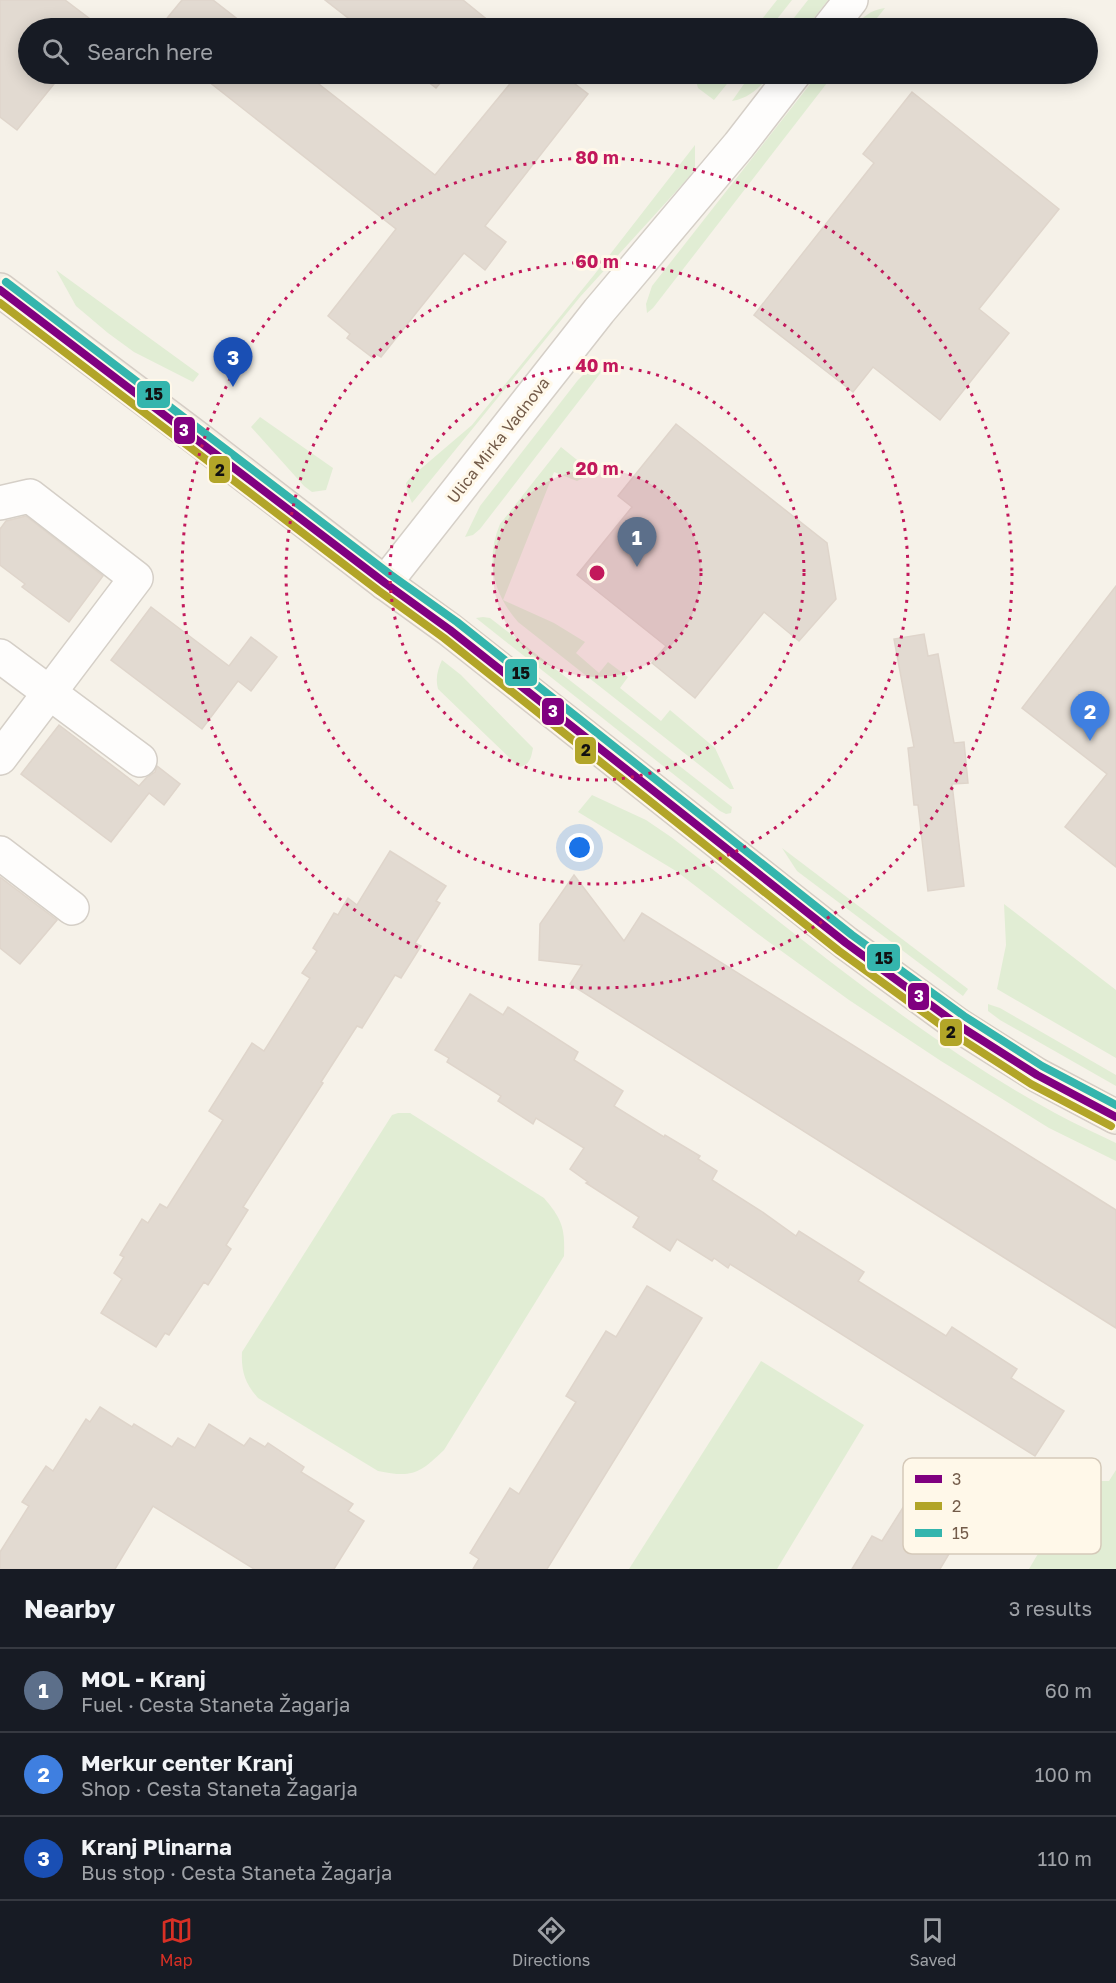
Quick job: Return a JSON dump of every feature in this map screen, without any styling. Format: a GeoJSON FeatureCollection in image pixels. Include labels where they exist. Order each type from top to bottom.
{"type":"FeatureCollection","features":[{"type":"Feature","properties":{"kind":"main road"},"geometry":{"type":"LineString","coordinates":[[0,290],[385,584],[450,630],[855,950],[958,1025],[1037,1075],[1116,1117]]}},
{"type":"Feature","properties":{"kind":"street"},"geometry":{"type":"LineString","coordinates":[[836,18],[850,0]]}},
{"type":"Feature","properties":{"kind":"street","name":"Ulica Mirka Vadnova"},"geometry":{"type":"LineString","coordinates":[[385,584],[599,311],[739,145],[786,84]]}},
{"type":"Feature","properties":{"kind":"street"},"geometry":{"type":"LineString","coordinates":[[0,503],[30,496],[136,578],[0,758]]}},
{"type":"Feature","properties":{"kind":"street"},"geometry":{"type":"LineString","coordinates":[[0,656],[140,760]]}},
{"type":"Feature","properties":{"kind":"street"},"geometry":{"type":"LineString","coordinates":[[0,853],[72,908]]}},
{"type":"Feature","properties":{"kind":"green space"},"geometry":{"type":"Polygon","coordinates":[[[777,0],[792,0],[778,18],[763,18],[777,0]]]}},
{"type":"Feature","properties":{"kind":"green space"},"geometry":{"type":"Polygon","coordinates":[[[808,0],[828,0],[814,18],[794,18],[808,0]]]}},
{"type":"Feature","properties":{"kind":"green space"},"geometry":{"type":"Polygon","coordinates":[[[885,8],[877,18],[864,18],[867,15],[885,8]]]}},
{"type":"Feature","properties":{"kind":"green space"},"geometry":{"type":"Polygon","coordinates":[[[697,84],[727,84],[714,100],[698,88],[697,84]]]}},
{"type":"Feature","properties":{"kind":"green space"},"geometry":{"type":"Polygon","coordinates":[[[744,84],[762,84],[749,95],[732,101],[744,84]]]}},
{"type":"Feature","properties":{"kind":"green space"},"geometry":{"type":"Polygon","coordinates":[[[810,84],[826,84],[647,313],[646,304],[652,286],[810,84]]]}},
{"type":"Feature","properties":{"kind":"green space"},"geometry":{"type":"Polygon","coordinates":[[[695,145],[695,167],[690,176],[580,297],[412,503],[406,483],[472,425],[594,275],[695,145]]]}},
{"type":"Feature","properties":{"kind":"green space"},"geometry":{"type":"Polygon","coordinates":[[[56,270],[199,374],[193,382],[134,352],[108,333],[76,306],[56,270]]]}},
{"type":"Feature","properties":{"kind":"green space"},"geometry":{"type":"Polygon","coordinates":[[[606,361],[608,363],[599,375],[480,529],[473,535],[465,537],[480,506],[578,380],[592,366],[606,361]]]}},
{"type":"Feature","properties":{"kind":"green space"},"geometry":{"type":"Polygon","coordinates":[[[260,417],[333,468],[326,490],[312,492],[304,486],[251,427],[260,417]]]}},
{"type":"Feature","properties":{"kind":"green space"},"geometry":{"type":"Polygon","coordinates":[[[561,447],[587,468],[588,472],[577,481],[554,472],[503,600],[494,576],[495,537],[500,524],[561,447]]]}},
{"type":"Feature","properties":{"kind":"green space"},"geometry":{"type":"Polygon","coordinates":[[[503,600],[554,623],[585,642],[576,653],[599,673],[608,662],[628,677],[620,688],[661,721],[670,710],[715,748],[734,789],[730,789],[518,622],[503,600]]]}},
{"type":"Feature","properties":{"kind":"green space"},"geometry":{"type":"Polygon","coordinates":[[[476,618],[490,618],[732,807],[731,813],[726,814],[720,811],[476,618]]]}},
{"type":"Feature","properties":{"kind":"green space"},"geometry":{"type":"Polygon","coordinates":[[[442,660],[461,675],[533,748],[531,758],[526,765],[519,767],[438,689],[437,674],[442,660]]]}},
{"type":"Feature","properties":{"kind":"green space"},"geometry":{"type":"Polygon","coordinates":[[[592,795],[646,820],[671,837],[905,1018],[954,1051],[1055,1113],[1116,1143],[1116,1161],[1049,1128],[941,1061],[849,1000],[676,871],[578,812],[592,795]]]}},
{"type":"Feature","properties":{"kind":"green space"},"geometry":{"type":"Polygon","coordinates":[[[782,848],[968,989],[963,996],[797,871],[782,848]]]}},
{"type":"Feature","properties":{"kind":"green space"},"geometry":{"type":"Polygon","coordinates":[[[1004,904],[1116,990],[1116,1058],[997,989],[1006,945],[1004,904]]]}},
{"type":"Feature","properties":{"kind":"green space"},"geometry":{"type":"Polygon","coordinates":[[[988,1004],[1000,1008],[1116,1075],[1116,1086],[1000,1020],[988,1011],[988,1004]]]}},
{"type":"Feature","properties":{"kind":"green space"},"geometry":{"type":"Polygon","coordinates":[[[410,1113],[544,1198],[561,1224],[564,1246],[564,1256],[444,1450],[421,1469],[407,1474],[378,1471],[258,1398],[247,1382],[242,1359],[242,1352],[392,1115],[410,1113]]]}},
{"type":"Feature","properties":{"kind":"green space"},"geometry":{"type":"Polygon","coordinates":[[[761,1361],[864,1425],[777,1569],[629,1569],[761,1361]]]}},
{"type":"Feature","properties":{"kind":"green space"},"geometry":{"type":"Polygon","coordinates":[[[1116,1470],[1116,1569],[1029,1569],[1038,1554],[1101,1554],[1101,1481],[1109,1481],[1116,1470]]]}},
{"type":"Feature","properties":{"kind":"building"},"geometry":{"type":"Polygon","coordinates":[[[0,0],[65,0],[89,18],[18,18],[18,84],[54,84],[17,130],[0,117],[0,0]]]}},
{"type":"Feature","properties":{"kind":"building"},"geometry":{"type":"Polygon","coordinates":[[[182,0],[213,0],[236,18],[167,18],[182,0]]]}},
{"type":"Feature","properties":{"kind":"building"},"geometry":{"type":"Polygon","coordinates":[[[325,0],[463,0],[485,18],[348,18],[325,0]]]}},
{"type":"Feature","properties":{"kind":"building"},"geometry":{"type":"Polygon","coordinates":[[[212,84],[319,84],[435,175],[510,84],[575,84],[588,94],[485,226],[506,242],[485,270],[464,253],[381,357],[376,354],[373,358],[347,338],[350,334],[328,316],[396,229],[212,84]]]}},
{"type":"Feature","properties":{"kind":"building"},"geometry":{"type":"Polygon","coordinates":[[[912,92],[1059,209],[979,309],[1009,333],[940,420],[873,367],[853,392],[754,315],[874,163],[863,154],[912,92]]]}},
{"type":"Feature","properties":{"kind":"building"},"geometry":{"type":"Polygon","coordinates":[[[676,424],[827,543],[836,599],[799,641],[764,612],[695,698],[652,663],[666,646],[577,575],[632,507],[618,496],[676,424]]]}},
{"type":"Feature","properties":{"kind":"building"},"geometry":{"type":"Polygon","coordinates":[[[26,516],[103,576],[69,622],[22,587],[25,584],[0,565],[0,529],[6,521],[26,516]]]}},
{"type":"Feature","properties":{"kind":"building"},"geometry":{"type":"Polygon","coordinates":[[[1116,586],[1116,867],[1065,827],[1107,774],[1022,708],[1116,586]]]}},
{"type":"Feature","properties":{"kind":"building"},"geometry":{"type":"Polygon","coordinates":[[[151,607],[229,666],[251,637],[277,657],[251,691],[238,681],[202,729],[111,660],[151,607]]]}},
{"type":"Feature","properties":{"kind":"building"},"geometry":{"type":"Polygon","coordinates":[[[924,634],[928,656],[938,654],[954,743],[964,742],[968,783],[952,784],[964,886],[928,891],[918,805],[914,805],[908,748],[914,747],[894,639],[924,634]]]}},
{"type":"Feature","properties":{"kind":"building"},"geometry":{"type":"Polygon","coordinates":[[[59,725],[139,786],[155,772],[157,766],[180,784],[164,805],[149,793],[111,842],[21,774],[59,725]]]}},
{"type":"Feature","properties":{"kind":"building"},"geometry":{"type":"Polygon","coordinates":[[[390,851],[446,886],[436,901],[440,903],[415,943],[421,946],[401,978],[395,975],[362,1028],[357,1026],[243,1207],[248,1210],[226,1245],[231,1249],[208,1285],[204,1282],[169,1335],[165,1333],[156,1347],[101,1313],[122,1279],[114,1273],[124,1257],[120,1255],[142,1219],[148,1223],[160,1204],[167,1208],[223,1120],[209,1111],[252,1043],[264,1051],[310,978],[302,973],[317,951],[313,948],[334,913],[338,915],[348,898],[357,905],[390,851]]]}},
{"type":"Feature","properties":{"kind":"building"},"geometry":{"type":"Polygon","coordinates":[[[574,875],[624,941],[642,913],[1116,1210],[1116,1328],[570,984],[582,965],[539,960],[540,924],[574,875]]]}},
{"type":"Feature","properties":{"kind":"building"},"geometry":{"type":"Polygon","coordinates":[[[0,877],[57,920],[20,964],[0,948],[0,877]]]}},
{"type":"Feature","properties":{"kind":"building"},"geometry":{"type":"Polygon","coordinates":[[[470,994],[503,1015],[508,1007],[578,1052],[574,1060],[623,1091],[614,1106],[700,1156],[698,1159],[717,1171],[712,1180],[796,1236],[799,1231],[864,1272],[858,1281],[946,1336],[952,1327],[1017,1369],[1011,1378],[1064,1411],[1035,1456],[730,1264],[728,1268],[714,1258],[712,1261],[677,1239],[670,1251],[633,1227],[639,1217],[586,1183],[588,1182],[570,1169],[584,1148],[536,1118],[533,1124],[498,1101],[501,1096],[447,1062],[449,1058],[435,1050],[470,994]]]}},
{"type":"Feature","properties":{"kind":"building"},"geometry":{"type":"Polygon","coordinates":[[[647,1286],[702,1318],[547,1569],[473,1569],[479,1559],[470,1553],[510,1488],[519,1494],[576,1402],[566,1396],[606,1331],[616,1337],[647,1286]]]}},
{"type":"Feature","properties":{"kind":"building"},"geometry":{"type":"Polygon","coordinates":[[[100,1407],[132,1427],[134,1424],[172,1447],[178,1438],[195,1448],[209,1424],[244,1446],[250,1438],[265,1447],[268,1443],[304,1467],[301,1472],[353,1504],[348,1511],[364,1521],[334,1569],[254,1569],[153,1506],[115,1569],[0,1569],[0,1552],[29,1506],[22,1502],[46,1466],[53,1471],[86,1419],[90,1422],[100,1407]]]}},
{"type":"Feature","properties":{"kind":"building"},"geometry":{"type":"Polygon","coordinates":[[[903,1508],[903,1554],[949,1554],[940,1569],[852,1569],[872,1536],[882,1541],[903,1508]]]}},
{"type":"Feature","properties":{"kind":"transit line","name":"15"},"geometry":{"type":"LineString","coordinates":[[6,282],[391,575],[457,622],[852,935],[964,1016],[1042,1066],[1116,1105]]}},
{"type":"Feature","properties":{"kind":"transit line","name":"3"},"geometry":{"type":"LineString","coordinates":[[0,290],[450,630],[846,943],[958,1025],[1037,1075],[1116,1117]]}},
{"type":"Feature","properties":{"kind":"transit line","name":"2"},"geometry":{"type":"LineString","coordinates":[[0,303],[444,638],[839,951],[952,1033],[1031,1084],[1111,1126]]}},
{"type":"Feature","properties":{"kind":"place","name":"Kranj Plinarna"},"geometry":{"type":"Point","coordinates":[233,387]}},
{"type":"Feature","properties":{"kind":"place","name":"MOL - Kranj"},"geometry":{"type":"Point","coordinates":[637,567]}},
{"type":"Feature","properties":{"kind":"place","name":"Merkur center Kranj"},"geometry":{"type":"Point","coordinates":[1090,741]}}]}
